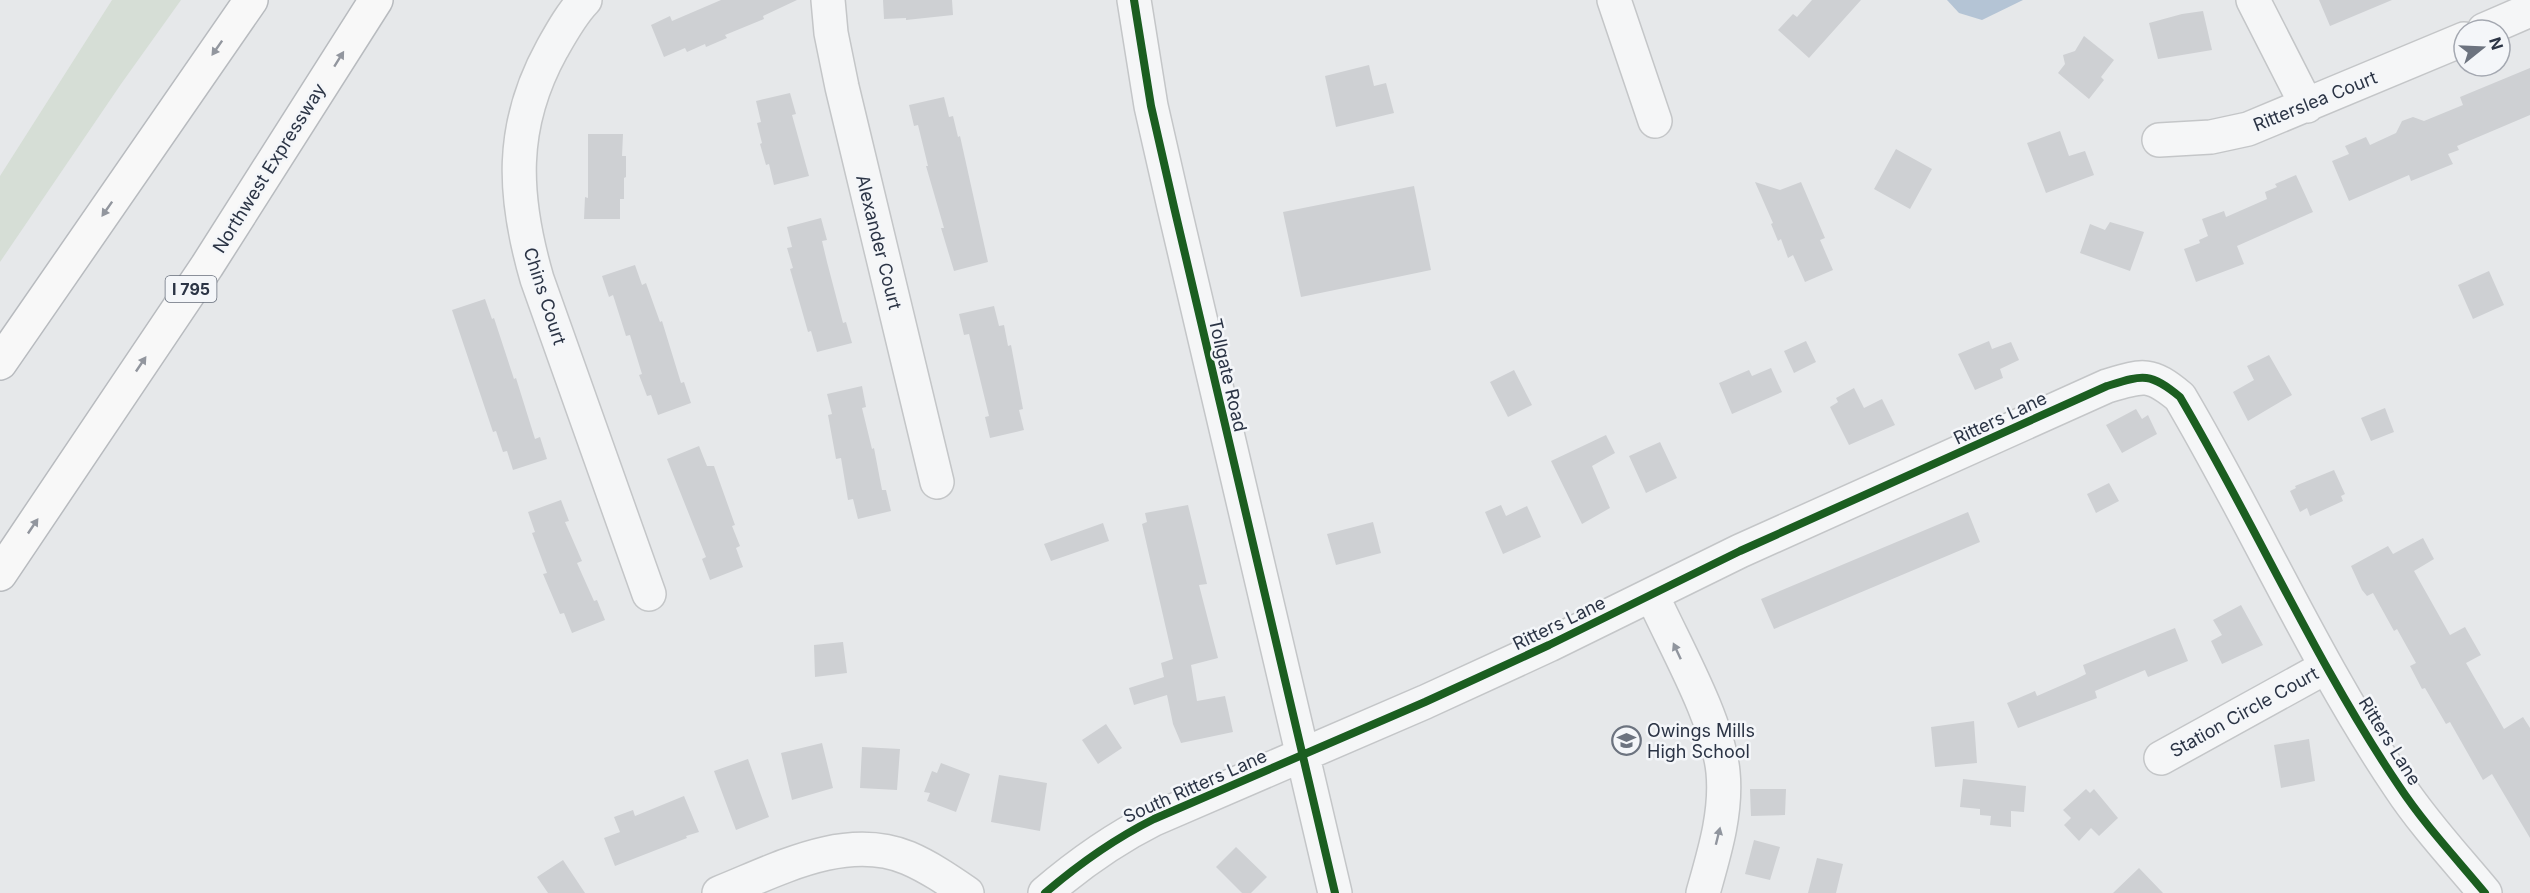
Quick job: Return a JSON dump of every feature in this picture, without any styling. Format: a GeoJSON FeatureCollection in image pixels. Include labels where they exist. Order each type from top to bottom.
{"type":"FeatureCollection","features":[{"type":"Feature","properties":{"kind":"highway"},"geometry":{"type":"LineString","coordinates":[[0,363],[251,0]]}},
{"type":"Feature","properties":{"kind":"highway","name":"Northwest Expressway"},"geometry":{"type":"LineString","coordinates":[[0,574],[207,266],[376,0]]}},
{"type":"Feature","properties":{"kind":"street","name":"Chins Court"},"geometry":{"type":"LineString","coordinates":[[585,0],[559,36],[539,72],[525,112],[520,152],[519,192],[525,235],[537,279],[649,594]]}},
{"type":"Feature","properties":{"kind":"street","name":"Alexander Court"},"geometry":{"type":"LineString","coordinates":[[828,0],[831,33],[842,87],[937,482]]}},
{"type":"Feature","properties":{"kind":"street","name":"Tollgate Road"},"geometry":{"type":"LineString","coordinates":[[1134,0],[1151,106],[1335,893]]}},
{"type":"Feature","properties":{"kind":"street"},"geometry":{"type":"LineString","coordinates":[[1614,0],[1654,121]]}},
{"type":"Feature","properties":{"kind":"street"},"geometry":{"type":"LineString","coordinates":[[2253,0],[2307,106]]}},
{"type":"Feature","properties":{"kind":"street"},"geometry":{"type":"LineString","coordinates":[[2512,18],[2530,10]]}},
{"type":"Feature","properties":{"kind":"street","name":"Ritterslea Court"},"geometry":{"type":"LineString","coordinates":[[2159,140],[2211,137],[2248,129],[2452,44]]}},
{"type":"Feature","properties":{"kind":"street","name":"Ritters Lane"},"geometry":{"type":"LineString","coordinates":[[1303,754],[1549,645],[1740,551],[2107,386],[2132,378],[2150,377],[2180,397],[2326,666],[2400,788],[2485,893]]}},
{"type":"Feature","properties":{"kind":"street"},"geometry":{"type":"LineString","coordinates":[[1652,595],[1702,705],[1716,741],[1723,772],[1720,826],[1706,892]]}},
{"type":"Feature","properties":{"kind":"street","name":"Station Circle Court"},"geometry":{"type":"LineString","coordinates":[[2161,758],[2326,666]]}},
{"type":"Feature","properties":{"kind":"street","name":"South Ritters Lane"},"geometry":{"type":"LineString","coordinates":[[1045,893],[1078,864],[1116,838],[1303,754]]}},
{"type":"Feature","properties":{"kind":"street"},"geometry":{"type":"LineString","coordinates":[[719,893],[806,859],[854,849],[879,850],[906,857],[935,871],[967,893]]}},
{"type":"Feature","properties":{"kind":"shaded area"},"geometry":{"type":"Polygon","coordinates":[[[112,0],[181,0],[0,262],[0,176],[112,0]]]}},
{"type":"Feature","properties":{"kind":"water"},"geometry":{"type":"Polygon","coordinates":[[[1947,0],[2023,0],[1982,20],[1959,13],[1947,0]]]}},
{"type":"Feature","properties":{"kind":"building"},"geometry":{"type":"Polygon","coordinates":[[[721,0],[797,0],[763,16],[764,19],[725,35],[727,38],[706,47],[705,44],[687,52],[685,48],[664,57],[651,25],[670,16],[672,21],[721,0]]]}},
{"type":"Feature","properties":{"kind":"building"},"geometry":{"type":"Polygon","coordinates":[[[883,0],[952,0],[953,15],[906,20],[906,18],[884,19],[883,0]]]}},
{"type":"Feature","properties":{"kind":"building"},"geometry":{"type":"Polygon","coordinates":[[[1812,0],[1861,0],[1809,58],[1778,30],[1793,14],[1797,17],[1812,0]]]}},
{"type":"Feature","properties":{"kind":"building"},"geometry":{"type":"Polygon","coordinates":[[[2319,0],[2392,0],[2330,26],[2319,0]]]}},
{"type":"Feature","properties":{"kind":"building"},"geometry":{"type":"Polygon","coordinates":[[[2203,11],[2212,50],[2158,59],[2149,23],[2203,11]]]}},
{"type":"Feature","properties":{"kind":"building"},"geometry":{"type":"Polygon","coordinates":[[[2084,36],[2114,60],[2101,77],[2104,80],[2089,99],[2058,73],[2065,64],[2063,55],[2075,51],[2084,36]]]}},
{"type":"Feature","properties":{"kind":"building"},"geometry":{"type":"Polygon","coordinates":[[[1369,65],[1374,86],[1386,83],[1394,113],[1336,127],[1325,76],[1369,65]]]}},
{"type":"Feature","properties":{"kind":"building"},"geometry":{"type":"Polygon","coordinates":[[[2530,68],[2530,115],[2457,146],[2459,150],[2448,154],[2453,164],[2411,181],[2409,175],[2349,201],[2332,161],[2349,154],[2345,146],[2366,137],[2370,145],[2396,133],[2402,121],[2413,117],[2424,121],[2463,105],[2460,97],[2506,78],[2512,78],[2512,75],[2530,68]]]}},
{"type":"Feature","properties":{"kind":"building"},"geometry":{"type":"Polygon","coordinates":[[[790,93],[796,114],[792,115],[809,176],[774,185],[769,164],[766,165],[760,144],[762,143],[757,123],[761,122],[756,101],[790,93]]]}},
{"type":"Feature","properties":{"kind":"building"},"geometry":{"type":"Polygon","coordinates":[[[944,97],[949,117],[953,116],[958,137],[960,136],[988,262],[954,271],[941,228],[944,228],[926,166],[928,166],[918,125],[914,126],[909,105],[944,97]]]}},
{"type":"Feature","properties":{"kind":"building"},"geometry":{"type":"Polygon","coordinates":[[[2060,131],[2069,156],[2085,151],[2094,175],[2046,193],[2027,143],[2060,131]]]}},
{"type":"Feature","properties":{"kind":"building"},"geometry":{"type":"Polygon","coordinates":[[[588,134],[623,134],[622,156],[626,156],[626,177],[624,178],[624,199],[620,199],[620,219],[584,219],[585,197],[588,198],[588,134]]]}},
{"type":"Feature","properties":{"kind":"building"},"geometry":{"type":"Polygon","coordinates":[[[1896,149],[1932,169],[1910,209],[1874,189],[1896,149]]]}},
{"type":"Feature","properties":{"kind":"building"},"geometry":{"type":"Polygon","coordinates":[[[2296,175],[2313,212],[2237,246],[2244,264],[2196,282],[2184,249],[2200,243],[2199,240],[2208,236],[2202,219],[2224,211],[2226,217],[2267,199],[2265,192],[2277,187],[2275,184],[2296,175]]]}},
{"type":"Feature","properties":{"kind":"building"},"geometry":{"type":"Polygon","coordinates":[[[1755,182],[1780,190],[1801,182],[1825,238],[1820,240],[1833,270],[1805,282],[1793,255],[1788,258],[1781,239],[1778,241],[1771,224],[1773,223],[1755,182]]]}},
{"type":"Feature","properties":{"kind":"building"},"geometry":{"type":"Polygon","coordinates":[[[1414,186],[1431,270],[1301,297],[1283,212],[1414,186]]]}},
{"type":"Feature","properties":{"kind":"building"},"geometry":{"type":"Polygon","coordinates":[[[821,218],[827,240],[822,241],[827,262],[843,323],[846,322],[852,343],[817,352],[811,331],[808,332],[790,269],[793,268],[787,248],[792,247],[787,227],[821,218]]]}},
{"type":"Feature","properties":{"kind":"building"},"geometry":{"type":"Polygon","coordinates":[[[2110,222],[2144,232],[2130,271],[2080,253],[2090,224],[2105,230],[2110,222]]]}},
{"type":"Feature","properties":{"kind":"building"},"geometry":{"type":"Polygon","coordinates":[[[635,265],[642,285],[646,283],[660,322],[662,321],[681,383],[684,382],[691,403],[658,415],[651,395],[647,396],[639,375],[642,374],[630,335],[626,336],[613,295],[609,297],[602,276],[635,265]]]}},
{"type":"Feature","properties":{"kind":"building"},"geometry":{"type":"Polygon","coordinates":[[[2489,271],[2504,305],[2473,319],[2458,285],[2489,271]]]}},
{"type":"Feature","properties":{"kind":"building"},"geometry":{"type":"Polygon","coordinates":[[[485,299],[492,319],[494,318],[514,379],[516,378],[535,439],[540,437],[547,459],[513,470],[507,451],[503,452],[496,431],[493,432],[452,310],[485,299]]]}},
{"type":"Feature","properties":{"kind":"building"},"geometry":{"type":"Polygon","coordinates":[[[994,306],[999,326],[1004,325],[1008,346],[1011,345],[1023,409],[1019,410],[1024,430],[990,438],[985,417],[989,416],[969,334],[964,335],[959,314],[994,306]]]}},
{"type":"Feature","properties":{"kind":"building"},"geometry":{"type":"Polygon","coordinates":[[[1806,341],[1816,362],[1794,373],[1784,351],[1806,341]]]}},
{"type":"Feature","properties":{"kind":"building"},"geometry":{"type":"Polygon","coordinates":[[[1989,341],[1992,349],[2011,342],[2019,360],[2000,369],[2003,378],[1975,390],[1958,354],[1989,341]]]}},
{"type":"Feature","properties":{"kind":"building"},"geometry":{"type":"Polygon","coordinates":[[[2269,355],[2292,395],[2248,421],[2233,392],[2254,380],[2247,366],[2269,355]]]}},
{"type":"Feature","properties":{"kind":"building"},"geometry":{"type":"Polygon","coordinates":[[[1771,368],[1782,392],[1732,414],[1719,383],[1749,370],[1752,376],[1771,368]]]}},
{"type":"Feature","properties":{"kind":"building"},"geometry":{"type":"Polygon","coordinates":[[[1514,370],[1532,405],[1508,417],[1490,382],[1514,370]]]}},
{"type":"Feature","properties":{"kind":"building"},"geometry":{"type":"Polygon","coordinates":[[[862,386],[866,407],[862,408],[872,449],[874,448],[882,490],[886,490],[891,511],[858,519],[853,499],[848,500],[841,458],[836,459],[828,415],[832,414],[827,394],[862,386]]]}},
{"type":"Feature","properties":{"kind":"building"},"geometry":{"type":"Polygon","coordinates":[[[1854,388],[1864,408],[1882,399],[1895,425],[1849,445],[1830,407],[1838,402],[1836,398],[1854,388]]]}},
{"type":"Feature","properties":{"kind":"building"},"geometry":{"type":"Polygon","coordinates":[[[2385,408],[2394,432],[2371,441],[2361,418],[2385,408]]]}},
{"type":"Feature","properties":{"kind":"building"},"geometry":{"type":"Polygon","coordinates":[[[2136,409],[2142,419],[2148,415],[2157,434],[2122,453],[2106,425],[2136,409]]]}},
{"type":"Feature","properties":{"kind":"building"},"geometry":{"type":"Polygon","coordinates":[[[1606,435],[1615,453],[1592,466],[1610,508],[1582,524],[1551,461],[1606,435]]]}},
{"type":"Feature","properties":{"kind":"building"},"geometry":{"type":"Polygon","coordinates":[[[1660,442],[1677,478],[1646,493],[1629,456],[1660,442]]]}},
{"type":"Feature","properties":{"kind":"building"},"geometry":{"type":"Polygon","coordinates":[[[699,446],[707,466],[714,466],[735,525],[732,526],[740,546],[736,548],[743,567],[710,580],[702,559],[706,557],[667,459],[699,446]]]}},
{"type":"Feature","properties":{"kind":"building"},"geometry":{"type":"Polygon","coordinates":[[[2334,470],[2345,494],[2341,496],[2343,501],[2310,516],[2307,508],[2300,512],[2290,491],[2296,488],[2295,486],[2334,470]]]}},
{"type":"Feature","properties":{"kind":"building"},"geometry":{"type":"Polygon","coordinates":[[[2109,483],[2119,501],[2096,513],[2087,494],[2109,483]]]}},
{"type":"Feature","properties":{"kind":"building"},"geometry":{"type":"Polygon","coordinates":[[[561,500],[569,521],[565,522],[582,561],[577,563],[605,620],[572,633],[564,613],[560,614],[543,574],[547,573],[532,533],[535,532],[528,512],[561,500]]]}},
{"type":"Feature","properties":{"kind":"building"},"geometry":{"type":"Polygon","coordinates":[[[1188,505],[1207,584],[1199,585],[1218,658],[1191,665],[1197,701],[1225,696],[1233,732],[1181,743],[1173,724],[1167,695],[1134,705],[1129,688],[1164,677],[1161,663],[1173,659],[1142,524],[1147,522],[1145,513],[1188,505]]]}},
{"type":"Feature","properties":{"kind":"building"},"geometry":{"type":"Polygon","coordinates":[[[1501,505],[1506,516],[1527,506],[1541,537],[1503,554],[1485,512],[1501,505]]]}},
{"type":"Feature","properties":{"kind":"building"},"geometry":{"type":"Polygon","coordinates":[[[1968,512],[1980,542],[1774,629],[1761,599],[1968,512]]]}},
{"type":"Feature","properties":{"kind":"building"},"geometry":{"type":"Polygon","coordinates":[[[1373,522],[1381,553],[1336,565],[1327,534],[1373,522]]]}},
{"type":"Feature","properties":{"kind":"building"},"geometry":{"type":"Polygon","coordinates":[[[1103,523],[1109,541],[1051,561],[1044,544],[1103,523]]]}},
{"type":"Feature","properties":{"kind":"building"},"geometry":{"type":"Polygon","coordinates":[[[2423,538],[2434,559],[2414,571],[2450,635],[2465,627],[2481,655],[2466,663],[2504,729],[2523,717],[2530,728],[2530,838],[2492,774],[2483,780],[2450,722],[2446,724],[2425,688],[2422,689],[2410,666],[2416,663],[2397,629],[2394,631],[2373,593],[2367,596],[2362,590],[2351,566],[2388,546],[2393,554],[2423,538]]]}},
{"type":"Feature","properties":{"kind":"building"},"geometry":{"type":"Polygon","coordinates":[[[2241,605],[2263,645],[2222,664],[2211,641],[2222,635],[2213,620],[2241,605]]]}},
{"type":"Feature","properties":{"kind":"building"},"geometry":{"type":"Polygon","coordinates":[[[2175,628],[2188,661],[2148,677],[2145,670],[2095,691],[2097,698],[2018,728],[2007,703],[2035,691],[2037,696],[2076,679],[2086,674],[2083,665],[2175,628]]]}},
{"type":"Feature","properties":{"kind":"building"},"geometry":{"type":"Polygon","coordinates":[[[843,642],[847,673],[815,677],[814,645],[843,642]]]}},
{"type":"Feature","properties":{"kind":"building"},"geometry":{"type":"Polygon","coordinates":[[[1974,721],[1977,763],[1935,767],[1931,727],[1974,721]]]}},
{"type":"Feature","properties":{"kind":"building"},"geometry":{"type":"Polygon","coordinates":[[[1106,724],[1122,748],[1098,764],[1082,740],[1106,724]]]}},
{"type":"Feature","properties":{"kind":"building"},"geometry":{"type":"Polygon","coordinates":[[[2309,739],[2315,781],[2281,788],[2274,745],[2309,739]]]}},
{"type":"Feature","properties":{"kind":"building"},"geometry":{"type":"Polygon","coordinates":[[[822,743],[833,788],[792,800],[781,753],[822,743]]]}},
{"type":"Feature","properties":{"kind":"building"},"geometry":{"type":"Polygon","coordinates":[[[862,747],[900,749],[897,790],[860,788],[862,747]]]}},
{"type":"Feature","properties":{"kind":"building"},"geometry":{"type":"Polygon","coordinates":[[[748,759],[769,817],[736,830],[714,771],[748,759]]]}},
{"type":"Feature","properties":{"kind":"building"},"geometry":{"type":"Polygon","coordinates":[[[941,763],[970,774],[956,812],[927,801],[930,793],[924,792],[932,771],[937,773],[941,763]]]}},
{"type":"Feature","properties":{"kind":"building"},"geometry":{"type":"Polygon","coordinates":[[[999,775],[1047,783],[1040,831],[991,822],[999,775]]]}},
{"type":"Feature","properties":{"kind":"building"},"geometry":{"type":"Polygon","coordinates":[[[1963,779],[2026,786],[2024,812],[2011,811],[2011,827],[1990,825],[1991,816],[1980,815],[1980,809],[1960,807],[1963,779]]]}},
{"type":"Feature","properties":{"kind":"building"},"geometry":{"type":"Polygon","coordinates":[[[1750,789],[1786,789],[1785,815],[1751,816],[1750,789]]]}},
{"type":"Feature","properties":{"kind":"building"},"geometry":{"type":"Polygon","coordinates":[[[2086,789],[2090,793],[2094,789],[2118,818],[2099,836],[2091,828],[2079,841],[2064,825],[2071,818],[2063,810],[2086,789]]]}},
{"type":"Feature","properties":{"kind":"building"},"geometry":{"type":"Polygon","coordinates":[[[684,796],[699,832],[615,866],[604,838],[620,832],[614,817],[633,810],[635,816],[684,796]]]}},
{"type":"Feature","properties":{"kind":"building"},"geometry":{"type":"Polygon","coordinates":[[[1754,840],[1780,847],[1770,880],[1745,874],[1754,840]]]}},
{"type":"Feature","properties":{"kind":"building"},"geometry":{"type":"Polygon","coordinates":[[[1236,847],[1267,877],[1251,893],[1242,893],[1216,867],[1236,847]]]}},
{"type":"Feature","properties":{"kind":"building"},"geometry":{"type":"Polygon","coordinates":[[[1817,858],[1843,864],[1836,893],[1808,893],[1817,858]]]}},
{"type":"Feature","properties":{"kind":"building"},"geometry":{"type":"Polygon","coordinates":[[[563,860],[585,893],[548,893],[537,877],[563,860]]]}},
{"type":"Feature","properties":{"kind":"building"},"geometry":{"type":"Polygon","coordinates":[[[2139,868],[2163,893],[2113,893],[2139,868]]]}},
{"type":"Feature","properties":{"kind":"cycle path"},"geometry":{"type":"LineString","coordinates":[[1134,0],[1151,106],[1335,893]]}},
{"type":"Feature","properties":{"kind":"cycle path"},"geometry":{"type":"LineString","coordinates":[[1045,893],[1098,852],[1154,819],[1425,702],[1549,645],[1740,551],[2107,386],[2138,378],[2161,383],[2180,397],[2313,643],[2369,739],[2419,814],[2485,893]]}},
{"type":"Feature","properties":{"kind":"place","name":"Owings Mills High School"},"geometry":{"type":"Point","coordinates":[1626,740]}}]}
